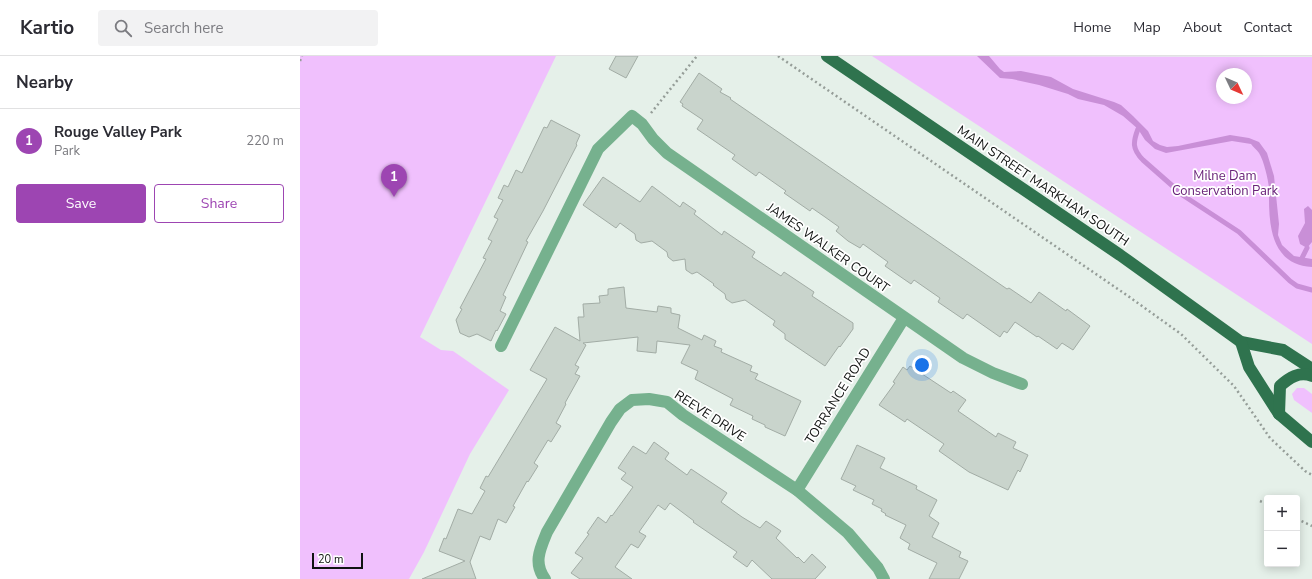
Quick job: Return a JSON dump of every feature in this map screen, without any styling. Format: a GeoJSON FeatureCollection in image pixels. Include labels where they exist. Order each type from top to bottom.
{"type":"FeatureCollection","features":[{"type":"Feature","properties":{"kind":"main road","name":"MAIN STREET MARKHAM SOUTH"},"geometry":{"type":"LineString","coordinates":[[827,56],[1113,251],[1242,342],[1283,350],[1312,369]]}},
{"type":"Feature","properties":{"kind":"main road"},"geometry":{"type":"LineString","coordinates":[[1242,342],[1250,367],[1279,414],[1304,437],[1312,442]]}},
{"type":"Feature","properties":{"kind":"main road"},"geometry":{"type":"LineString","coordinates":[[1279,414],[1280,386],[1289,378],[1304,373],[1312,376]]}},
{"type":"Feature","properties":{"kind":"street","name":"JAMES WALKER COURT"},"geometry":{"type":"LineString","coordinates":[[501,346],[598,149],[632,116],[642,124],[653,139],[667,153],[904,318],[963,358],[993,373],[1022,384]]}},
{"type":"Feature","properties":{"kind":"street","name":"TORRANCE ROAD"},"geometry":{"type":"LineString","coordinates":[[797,490],[904,318]]}},
{"type":"Feature","properties":{"kind":"street","name":"REEVE DRIVE"},"geometry":{"type":"LineString","coordinates":[[545,579],[539,572],[538,559],[547,532],[620,409],[632,400],[649,398],[667,402],[683,415],[797,490],[848,533],[878,568],[884,579]]}},
{"type":"Feature","properties":{"kind":"path"},"geometry":{"type":"LineString","coordinates":[[300,61],[302,56]]}},
{"type":"Feature","properties":{"kind":"path"},"geometry":{"type":"LineString","coordinates":[[642,124],[697,56]]}},
{"type":"Feature","properties":{"kind":"path"},"geometry":{"type":"LineString","coordinates":[[778,56],[1122,292],[1180,334],[1234,386],[1270,438],[1305,471],[1312,475]]}},
{"type":"Feature","properties":{"kind":"path"},"geometry":{"type":"LineString","coordinates":[[1260,501],[1264,503]]}},
{"type":"Feature","properties":{"kind":"path"},"geometry":{"type":"LineString","coordinates":[[1300,520],[1312,526]]}},
{"type":"Feature","properties":{"kind":"green space"},"geometry":{"type":"Polygon","coordinates":[[[300,56],[556,56],[420,337],[441,350],[453,351],[509,390],[470,454],[424,552],[409,579],[300,579],[300,56]]]}},
{"type":"Feature","properties":{"kind":"green space","name":"Milne Dam Conservation Park"},"geometry":{"type":"Polygon","coordinates":[[[872,56],[1312,57],[1312,344],[872,56]]]}},
{"type":"Feature","properties":{"kind":"green space"},"geometry":{"type":"Polygon","coordinates":[[[1297,388],[1304,388],[1312,394],[1312,413],[1294,400],[1292,394],[1297,388]]]}},
{"type":"Feature","properties":{"kind":"shaded area"},"geometry":{"type":"Polygon","coordinates":[[[977,56],[989,56],[1004,72],[1021,71],[1051,77],[1073,89],[1121,105],[1148,131],[1153,141],[1160,145],[1167,147],[1178,146],[1230,135],[1249,138],[1259,142],[1267,153],[1274,176],[1279,224],[1278,235],[1282,245],[1294,256],[1312,259],[1312,267],[1299,265],[1289,260],[1281,252],[1276,243],[1270,222],[1269,188],[1266,170],[1259,153],[1251,144],[1232,141],[1166,153],[1155,149],[1145,140],[1138,129],[1123,116],[1104,105],[1078,99],[1068,94],[1039,85],[1000,78],[977,56]]]}},
{"type":"Feature","properties":{"kind":"shaded area"},"geometry":{"type":"Polygon","coordinates":[[[1308,206],[1312,210],[1312,242],[1307,248],[1300,244],[1298,236],[1305,223],[1304,209],[1308,206]]]}},
{"type":"Feature","properties":{"kind":"building"},"geometry":{"type":"Polygon","coordinates":[[[616,56],[638,56],[626,78],[609,69],[616,56]]]}},
{"type":"Feature","properties":{"kind":"building"},"geometry":{"type":"Polygon","coordinates":[[[699,73],[722,89],[720,92],[731,98],[730,99],[1007,289],[1009,288],[1031,303],[1039,292],[1066,311],[1067,309],[1090,326],[1073,350],[1062,343],[1057,349],[1015,322],[1007,333],[1004,331],[1000,337],[967,314],[963,319],[938,302],[940,298],[914,280],[911,284],[885,266],[888,262],[863,244],[860,248],[848,241],[836,231],[839,227],[825,217],[812,208],[810,211],[784,193],[786,191],[759,172],[756,176],[732,159],[735,155],[697,129],[703,120],[682,106],[683,104],[680,102],[699,73]]]}},
{"type":"Feature","properties":{"kind":"building"},"geometry":{"type":"Polygon","coordinates":[[[551,120],[580,135],[576,144],[577,145],[526,241],[528,242],[503,295],[506,297],[500,311],[506,314],[497,331],[496,330],[491,341],[477,334],[469,337],[460,333],[456,320],[462,309],[460,308],[486,259],[483,258],[492,241],[488,239],[498,219],[494,217],[503,200],[498,198],[504,185],[508,187],[516,170],[522,173],[544,127],[547,128],[551,120]]]}},
{"type":"Feature","properties":{"kind":"building"},"geometry":{"type":"Polygon","coordinates":[[[603,177],[640,202],[652,186],[680,207],[683,202],[696,211],[694,214],[722,235],[724,231],[755,252],[752,257],[781,276],[784,272],[814,292],[812,296],[853,323],[853,329],[825,366],[785,339],[785,334],[773,325],[775,321],[745,300],[732,303],[726,299],[725,294],[713,285],[714,284],[697,272],[692,274],[686,270],[685,259],[673,261],[668,257],[667,252],[652,241],[641,243],[636,240],[635,234],[620,223],[616,228],[583,205],[603,177]]]}},
{"type":"Feature","properties":{"kind":"building"},"geometry":{"type":"Polygon","coordinates":[[[624,287],[626,308],[657,312],[658,306],[671,308],[671,313],[680,315],[678,328],[702,340],[704,335],[716,341],[714,346],[722,349],[721,352],[752,366],[750,371],[758,374],[755,379],[801,401],[785,436],[765,427],[765,425],[752,419],[753,416],[730,405],[733,399],[695,379],[698,371],[681,363],[690,345],[657,341],[656,353],[637,351],[638,337],[583,343],[586,345],[575,365],[579,367],[575,374],[580,376],[556,423],[561,426],[551,442],[548,440],[534,463],[538,466],[528,482],[527,481],[513,506],[515,507],[506,523],[498,519],[490,540],[480,536],[470,562],[476,579],[422,579],[465,561],[439,551],[444,538],[446,539],[458,509],[472,514],[485,491],[480,488],[486,476],[488,477],[547,379],[530,370],[555,327],[580,341],[578,317],[584,317],[583,304],[600,303],[599,296],[608,295],[608,289],[624,287]]]}},
{"type":"Feature","properties":{"kind":"building"},"geometry":{"type":"Polygon","coordinates":[[[910,366],[951,393],[953,391],[966,400],[958,411],[996,437],[998,433],[1016,442],[1013,448],[1028,455],[1020,472],[1018,470],[1008,490],[969,472],[939,451],[944,444],[907,419],[905,422],[879,405],[895,383],[893,382],[903,367],[907,370],[910,366]]]}},
{"type":"Feature","properties":{"kind":"building"},"geometry":{"type":"Polygon","coordinates":[[[654,442],[669,453],[665,459],[687,475],[691,469],[727,493],[721,502],[742,517],[760,528],[766,521],[781,531],[776,538],[797,558],[798,557],[804,563],[812,554],[826,567],[815,579],[772,579],[752,560],[747,567],[733,557],[737,552],[693,522],[694,521],[670,503],[665,510],[658,505],[639,532],[646,536],[638,548],[631,544],[615,567],[632,579],[580,579],[571,573],[583,558],[575,553],[589,534],[587,533],[598,517],[606,523],[633,487],[621,479],[626,473],[618,468],[633,446],[646,454],[654,442]]]}},
{"type":"Feature","properties":{"kind":"building"},"geometry":{"type":"Polygon","coordinates":[[[857,445],[885,458],[880,468],[917,486],[916,489],[937,500],[929,516],[939,523],[932,537],[961,552],[959,557],[968,561],[959,579],[929,579],[937,563],[908,549],[910,544],[900,538],[906,525],[885,515],[886,514],[881,511],[882,509],[872,504],[874,500],[853,490],[856,486],[841,479],[857,445]]]}},
{"type":"Feature","properties":{"kind":"waterway"},"geometry":{"type":"LineString","coordinates":[[1138,129],[1134,145],[1139,156],[1143,160],[1184,196],[1239,232],[1290,281],[1297,286],[1312,290]]}},
{"type":"Feature","properties":{"kind":"waterway"},"geometry":{"type":"LineString","coordinates":[[1302,258],[1307,248]]}},
{"type":"Feature","properties":{"kind":"place","name":"Rouge Valley Park"},"geometry":{"type":"Point","coordinates":[394,197]}}]}
